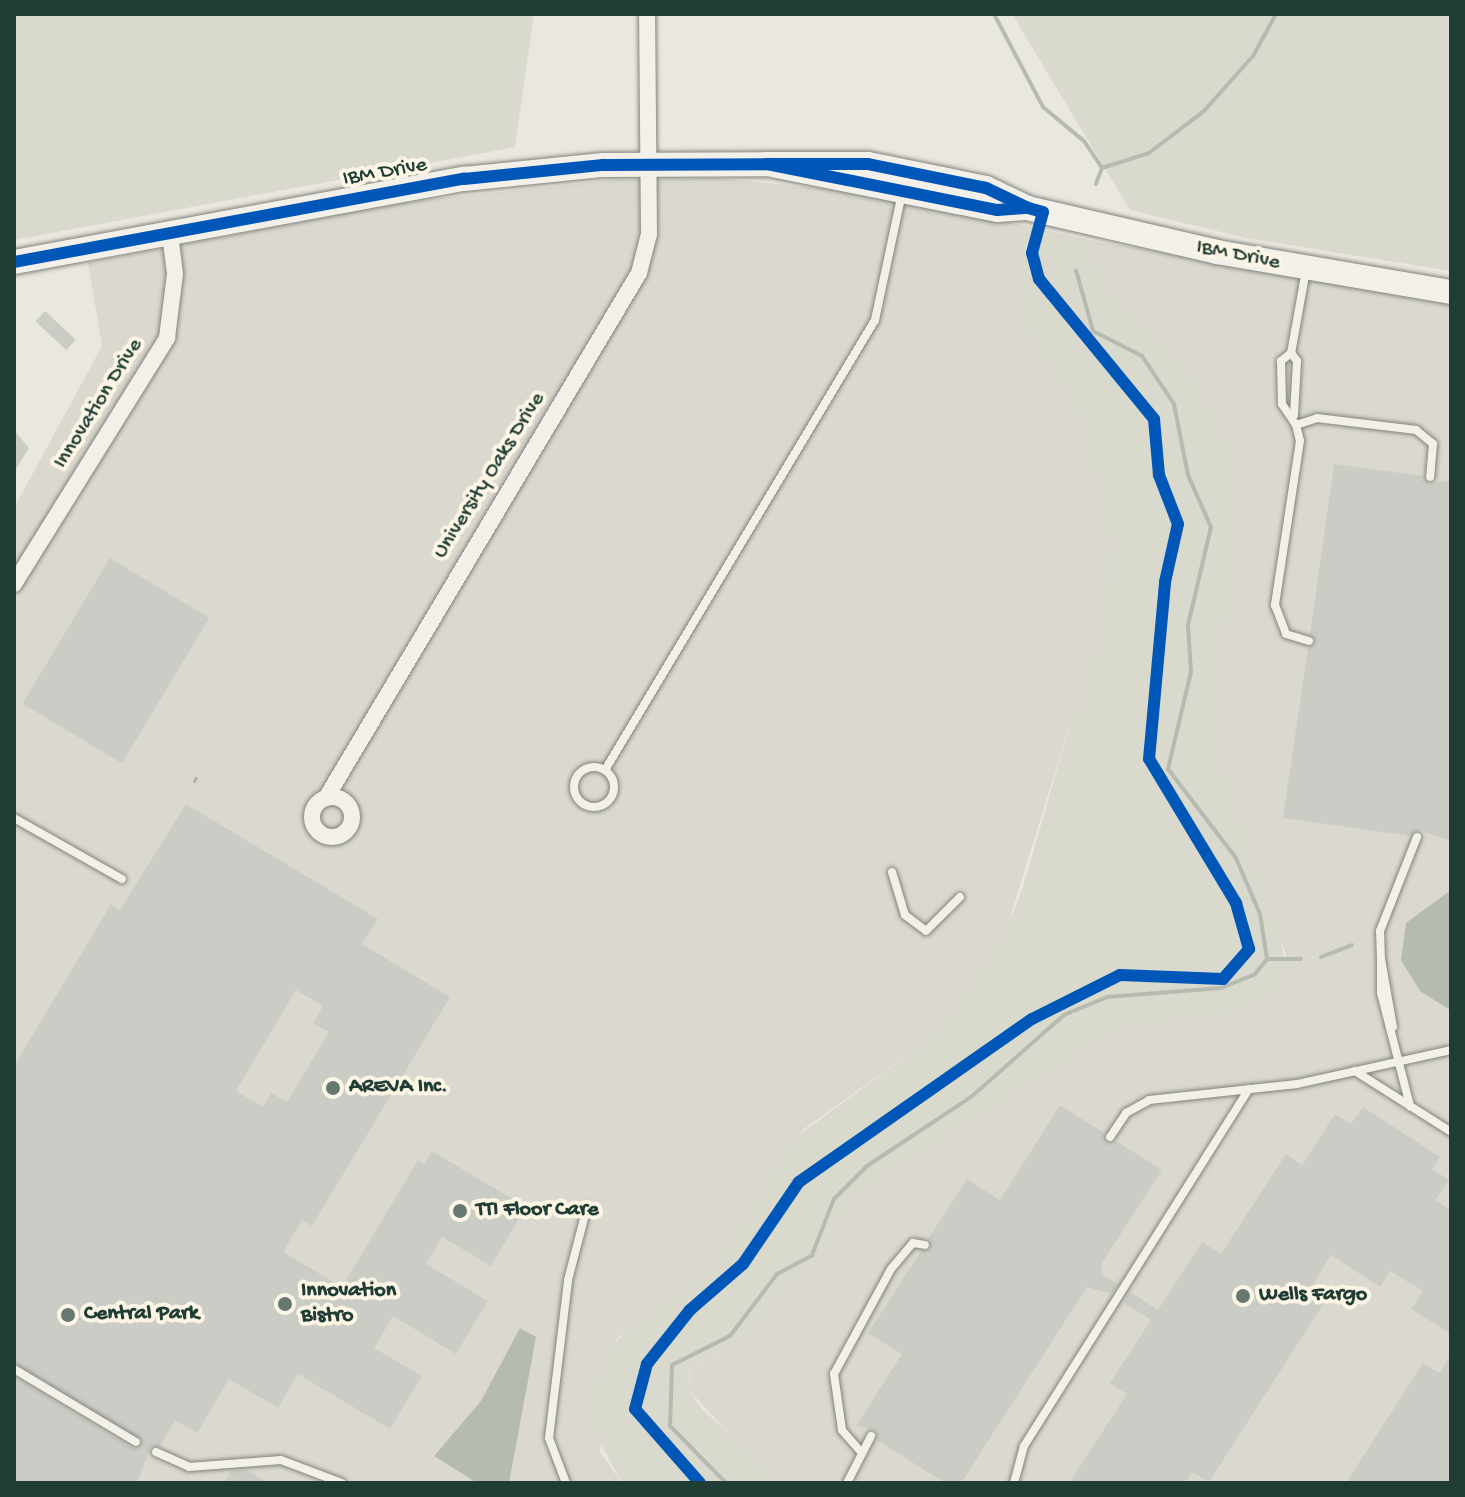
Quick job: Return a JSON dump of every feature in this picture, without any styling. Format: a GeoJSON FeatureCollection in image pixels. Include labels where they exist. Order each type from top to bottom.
{"type":"FeatureCollection","features":[{"type":"Feature","properties":{"kind":"street","name":"University Oaks Drive"},"geometry":{"type":"LineString","coordinates":[[326,798],[639,273],[648,244],[647,14]]}},
{"type":"Feature","properties":{"kind":"street","name":"IBM Drive"},"geometry":{"type":"LineString","coordinates":[[14,262],[464,179],[649,163],[868,164],[986,188],[1028,208],[1306,269],[1451,292]]}},
{"type":"Feature","properties":{"kind":"street","name":"IBM Drive"},"geometry":{"type":"LineString","coordinates":[[767,164],[997,210],[1028,208]]}},
{"type":"Feature","properties":{"kind":"street","name":"Innovation Drive"},"geometry":{"type":"LineString","coordinates":[[14,584],[167,338],[175,274],[170,234]]}},
{"type":"Feature","properties":{"kind":"lane"},"geometry":{"type":"LineString","coordinates":[[605,770],[875,320],[903,190]]}},
{"type":"Feature","properties":{"kind":"lane"},"geometry":{"type":"LineString","coordinates":[[1295,420],[1282,404],[1278,383],[1281,361],[1291,353],[1306,269]]}},
{"type":"Feature","properties":{"kind":"lane"},"geometry":{"type":"LineString","coordinates":[[1291,353],[1297,361],[1295,420],[1300,441],[1275,605],[1286,634],[1309,641]]}},
{"type":"Feature","properties":{"kind":"lane"},"geometry":{"type":"LineString","coordinates":[[1295,420],[1317,418],[1416,430],[1433,444],[1430,477]]}},
{"type":"Feature","properties":{"kind":"lane"},"geometry":{"type":"LineString","coordinates":[[586,768],[605,770],[614,787],[610,799],[592,808],[579,802],[576,776],[586,768]]}},
{"type":"Feature","properties":{"kind":"lane"},"geometry":{"type":"LineString","coordinates":[[14,818],[122,879]]}},
{"type":"Feature","properties":{"kind":"lane"},"geometry":{"type":"LineString","coordinates":[[1410,1106],[1381,959],[1380,931],[1417,837]]}},
{"type":"Feature","properties":{"kind":"lane"},"geometry":{"type":"LineString","coordinates":[[892,872],[905,915],[926,931],[960,897]]}},
{"type":"Feature","properties":{"kind":"lane"},"geometry":{"type":"LineString","coordinates":[[1110,1137],[1126,1113],[1149,1100],[1249,1089],[1355,1071],[1451,1050]]}},
{"type":"Feature","properties":{"kind":"lane"},"geometry":{"type":"LineString","coordinates":[[1355,1071],[1451,1132]]}},
{"type":"Feature","properties":{"kind":"lane"},"geometry":{"type":"LineString","coordinates":[[1014,1483],[1024,1446],[1249,1089]]}},
{"type":"Feature","properties":{"kind":"lane"},"geometry":{"type":"LineString","coordinates":[[566,1483],[549,1438],[568,1280],[587,1207]]}},
{"type":"Feature","properties":{"kind":"lane"},"geometry":{"type":"LineString","coordinates":[[861,1452],[839,1418],[836,1367],[891,1269],[913,1243],[925,1245]]}},
{"type":"Feature","properties":{"kind":"lane"},"geometry":{"type":"LineString","coordinates":[[14,1369],[136,1442]]}},
{"type":"Feature","properties":{"kind":"lane"},"geometry":{"type":"LineString","coordinates":[[847,1483],[871,1436]]}},
{"type":"Feature","properties":{"kind":"lane"},"geometry":{"type":"LineString","coordinates":[[156,1452],[189,1467],[281,1460],[342,1483]]}},
{"type":"Feature","properties":{"kind":"path"},"geometry":{"type":"LineString","coordinates":[[194,782],[197,776]]}},
{"type":"Feature","properties":{"kind":"shaded area"},"geometry":{"type":"Polygon","coordinates":[[[14,14],[534,14],[515,147],[14,240],[14,14]]]}},
{"type":"Feature","properties":{"kind":"shaded area"},"geometry":{"type":"Polygon","coordinates":[[[1012,14],[1451,14],[1451,271],[1246,238],[1130,210],[1012,14]]]}},
{"type":"Feature","properties":{"kind":"shaded area"},"geometry":{"type":"Polygon","coordinates":[[[717,178],[866,193],[1027,226],[1011,307],[1075,415],[1107,540],[1103,610],[1007,928],[925,1042],[804,1129],[710,1268],[616,1339],[600,1452],[622,1483],[14,1483],[14,508],[102,346],[88,263],[397,203],[612,180],[717,178]]]}},
{"type":"Feature","properties":{"kind":"shaded area"},"geometry":{"type":"Polygon","coordinates":[[[1027,226],[1093,241],[1108,289],[1195,374],[1237,456],[1244,491],[1221,699],[1225,763],[1278,923],[1287,973],[1279,991],[1247,1012],[1121,1030],[860,1193],[826,1248],[784,1289],[756,1331],[689,1370],[690,1391],[701,1408],[765,1467],[773,1483],[622,1483],[592,1428],[593,1378],[601,1358],[631,1326],[710,1268],[788,1143],[925,1042],[1007,928],[1023,887],[1103,610],[1107,540],[1075,415],[1011,307],[1027,226]]]}},
{"type":"Feature","properties":{"kind":"shaded area"},"geometry":{"type":"Polygon","coordinates":[[[1093,241],[1451,298],[1451,1483],[773,1483],[690,1391],[690,1370],[756,1331],[784,1289],[826,1248],[860,1193],[1121,1030],[1247,1012],[1286,955],[1225,763],[1221,699],[1244,491],[1237,456],[1195,374],[1108,289],[1093,241]]]}},
{"type":"Feature","properties":{"kind":"shaded area"},"geometry":{"type":"Polygon","coordinates":[[[1451,890],[1450,1010],[1420,991],[1401,960],[1406,923],[1451,890]]]}},
{"type":"Feature","properties":{"kind":"shaded area"},"geometry":{"type":"Polygon","coordinates":[[[520,1328],[536,1337],[509,1483],[477,1483],[434,1456],[481,1401],[520,1328]]]}},
{"type":"Feature","properties":{"kind":"building"},"geometry":{"type":"Polygon","coordinates":[[[45,311],[76,340],[66,350],[35,321],[45,311]]]}},
{"type":"Feature","properties":{"kind":"building"},"geometry":{"type":"Polygon","coordinates":[[[14,430],[29,448],[14,472],[14,430]]]}},
{"type":"Feature","properties":{"kind":"building"},"geometry":{"type":"Polygon","coordinates":[[[1334,464],[1423,476],[1429,484],[1451,480],[1451,841],[1419,830],[1410,836],[1283,818],[1308,648],[1316,642],[1310,634],[1334,464]]]}},
{"type":"Feature","properties":{"kind":"building"},"geometry":{"type":"Polygon","coordinates":[[[110,558],[209,618],[122,763],[22,704],[110,558]]]}},
{"type":"Feature","properties":{"kind":"building"},"geometry":{"type":"Polygon","coordinates":[[[186,804],[378,919],[362,944],[450,997],[312,1226],[302,1220],[283,1252],[342,1287],[418,1160],[424,1164],[432,1151],[526,1207],[491,1266],[442,1237],[426,1264],[488,1301],[456,1354],[393,1316],[374,1348],[422,1376],[390,1429],[298,1374],[278,1408],[229,1379],[197,1433],[175,1420],[160,1446],[151,1447],[137,1483],[14,1483],[14,1377],[132,1448],[143,1443],[14,1362],[14,1066],[111,904],[120,910],[186,804]],[[296,990],[236,1091],[263,1107],[271,1093],[287,1102],[329,1032],[313,1023],[323,1006],[296,990]]]}},
{"type":"Feature","properties":{"kind":"building"},"geometry":{"type":"Polygon","coordinates":[[[1060,1105],[1104,1133],[1107,1143],[1116,1141],[1162,1170],[1102,1263],[1101,1274],[1118,1284],[1111,1294],[1087,1287],[961,1483],[945,1483],[877,1440],[875,1430],[856,1426],[902,1354],[868,1333],[921,1251],[931,1249],[928,1239],[967,1179],[1000,1200],[1060,1105]]]}},
{"type":"Feature","properties":{"kind":"building","name":"Wells Fargo"},"geometry":{"type":"Polygon","coordinates":[[[1363,1107],[1440,1157],[1432,1169],[1449,1180],[1435,1200],[1451,1210],[1451,1334],[1411,1309],[1423,1291],[1390,1271],[1380,1287],[1331,1255],[1310,1289],[1326,1300],[1209,1482],[1192,1472],[1185,1483],[1069,1483],[1127,1394],[1110,1383],[1151,1320],[1123,1302],[1130,1292],[1158,1310],[1202,1242],[1221,1254],[1286,1154],[1302,1165],[1335,1114],[1351,1124],[1363,1107]]]}},
{"type":"Feature","properties":{"kind":"building"},"geometry":{"type":"Polygon","coordinates":[[[1451,1355],[1451,1483],[1346,1483],[1423,1363],[1439,1373],[1451,1355]]]}},
{"type":"Feature","properties":{"kind":"building"},"geometry":{"type":"Polygon","coordinates":[[[246,1470],[269,1483],[224,1483],[231,1471],[246,1470]]]}},
{"type":"Feature","properties":{"kind":"waterway"},"geometry":{"type":"LineString","coordinates":[[994,14],[1043,107],[1084,141],[1102,168],[1096,184]]}},
{"type":"Feature","properties":{"kind":"waterway"},"geometry":{"type":"LineString","coordinates":[[1102,168],[1149,153],[1204,111],[1253,56],[1276,14]]}},
{"type":"Feature","properties":{"kind":"waterway"},"geometry":{"type":"LineString","coordinates":[[726,1483],[670,1426],[672,1365],[730,1336],[777,1274],[812,1255],[834,1199],[867,1166],[971,1097],[1064,1015],[1107,997],[1221,988],[1255,974],[1267,959],[1260,914],[1236,858],[1168,769],[1191,672],[1188,625],[1211,527],[1188,475],[1174,404],[1142,356],[1093,331],[1076,270]]}},
{"type":"Feature","properties":{"kind":"waterway"},"geometry":{"type":"LineString","coordinates":[[1321,957],[1352,945]]}},
{"type":"Feature","properties":{"kind":"waterway"},"geometry":{"type":"LineString","coordinates":[[1267,959],[1301,959]]}},
{"type":"Feature","properties":{"kind":"cycle path"},"geometry":{"type":"LineString","coordinates":[[14,262],[464,179],[603,165],[767,164],[997,210],[1028,208],[986,188],[868,164],[767,164]]}},
{"type":"Feature","properties":{"kind":"cycle path"},"geometry":{"type":"LineString","coordinates":[[700,1483],[635,1409],[647,1364],[690,1310],[743,1264],[799,1182],[1032,1019],[1120,975],[1223,979],[1249,949],[1236,903],[1149,759],[1165,582],[1178,524],[1159,475],[1154,419],[1039,279],[1032,253],[1043,212],[1028,208]]}},
{"type":"Feature","properties":{"kind":"place","name":"AREVA Inc."},"geometry":{"type":"Point","coordinates":[333,1088]}},
{"type":"Feature","properties":{"kind":"place","name":"TTI Floor Care"},"geometry":{"type":"Point","coordinates":[460,1211]}},
{"type":"Feature","properties":{"kind":"place","name":"Wells Fargo"},"geometry":{"type":"Point","coordinates":[1243,1296]}},
{"type":"Feature","properties":{"kind":"place","name":"Innovation Bistro"},"geometry":{"type":"Point","coordinates":[285,1304]}},
{"type":"Feature","properties":{"kind":"place","name":"Central Park"},"geometry":{"type":"Point","coordinates":[68,1315]}}]}
